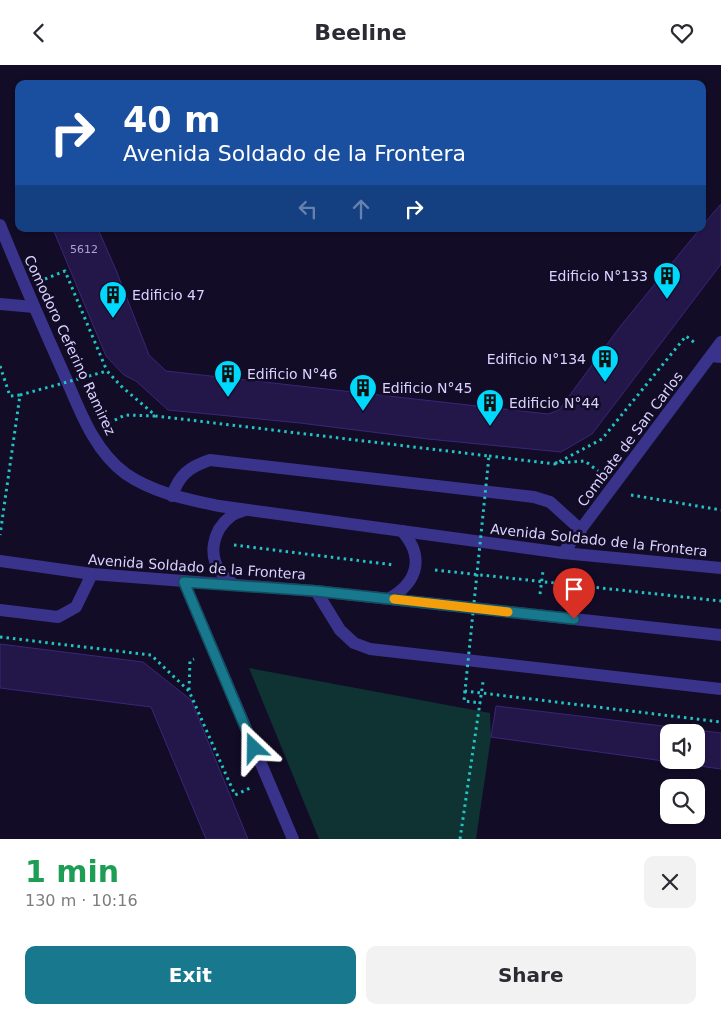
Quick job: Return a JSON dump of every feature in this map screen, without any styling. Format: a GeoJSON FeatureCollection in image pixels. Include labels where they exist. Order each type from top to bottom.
{"type":"FeatureCollection","features":[{"type":"Feature","properties":{"kind":"street","name":"Comodoro Ceferino Ramirez"},"geometry":{"type":"LineString","coordinates":[[0,225],[34,307],[91,432],[105,454],[125,473],[148,487]]}},
{"type":"Feature","properties":{"kind":"street"},"geometry":{"type":"LineString","coordinates":[[0,304],[34,307]]}},
{"type":"Feature","properties":{"kind":"street","name":"Combate de San Carlos"},"geometry":{"type":"LineString","coordinates":[[563,553],[716,357],[721,342]]}},
{"type":"Feature","properties":{"kind":"street"},"geometry":{"type":"LineString","coordinates":[[172,495],[176,482],[192,466],[210,460],[534,497],[550,502],[581,529]]}},
{"type":"Feature","properties":{"kind":"street","name":"Avenida Soldado de la Frontera"},"geometry":{"type":"LineString","coordinates":[[148,487],[172,495],[219,506],[563,553],[721,568]]}},
{"type":"Feature","properties":{"kind":"street"},"geometry":{"type":"LineString","coordinates":[[234,585],[222,574],[214,559],[214,543],[220,527],[232,515],[247,509]]}},
{"type":"Feature","properties":{"kind":"street"},"geometry":{"type":"LineString","coordinates":[[390,598],[402,591],[411,581],[416,568],[416,554],[411,541],[402,531]]}},
{"type":"Feature","properties":{"kind":"street","name":"Avenida Soldado de la Frontera"},"geometry":{"type":"LineString","coordinates":[[0,561],[92,574],[390,598],[721,635]]}},
{"type":"Feature","properties":{"kind":"street"},"geometry":{"type":"LineString","coordinates":[[0,611],[58,617],[76,607],[92,574]]}},
{"type":"Feature","properties":{"kind":"street"},"geometry":{"type":"LineString","coordinates":[[184,582],[293,839]]}},
{"type":"Feature","properties":{"kind":"street"},"geometry":{"type":"LineString","coordinates":[[316,591],[340,630],[354,643],[370,649],[721,689]]}},
{"type":"Feature","properties":{"kind":"path"},"geometry":{"type":"LineString","coordinates":[[64,271],[107,371],[121,386],[156,415]]}},
{"type":"Feature","properties":{"kind":"path"},"geometry":{"type":"LineString","coordinates":[[554,463],[602,439],[686,336]]}},
{"type":"Feature","properties":{"kind":"path"},"geometry":{"type":"LineString","coordinates":[[0,366],[10,396],[20,395],[107,371]]}},
{"type":"Feature","properties":{"kind":"path"},"geometry":{"type":"LineString","coordinates":[[0,535],[20,395]]}},
{"type":"Feature","properties":{"kind":"path"},"geometry":{"type":"LineString","coordinates":[[125,415],[156,415],[554,463],[585,461],[630,495],[721,511]]}},
{"type":"Feature","properties":{"kind":"path"},"geometry":{"type":"LineString","coordinates":[[460,839],[481,703],[464,701],[489,456]]}},
{"type":"Feature","properties":{"kind":"path"},"geometry":{"type":"LineString","coordinates":[[214,543],[416,568],[721,601]]}},
{"type":"Feature","properties":{"kind":"path"},"geometry":{"type":"LineString","coordinates":[[537,615],[546,550]]}},
{"type":"Feature","properties":{"kind":"path"},"geometry":{"type":"LineString","coordinates":[[0,637],[151,655],[189,691],[235,795]]}},
{"type":"Feature","properties":{"kind":"path"},"geometry":{"type":"LineString","coordinates":[[189,691],[190,661]]}},
{"type":"Feature","properties":{"kind":"path"},"geometry":{"type":"LineString","coordinates":[[465,691],[721,721]]}},
{"type":"Feature","properties":{"kind":"green space"},"geometry":{"type":"Polygon","coordinates":[[[249,668],[490,713],[491,737],[476,839],[319,839],[249,668]]]}},
{"type":"Feature","properties":{"kind":"building"},"geometry":{"type":"Polygon","coordinates":[[[721,204],[721,264],[592,434],[561,452],[168,410],[136,381],[124,375],[106,356],[54,232],[99,232],[149,355],[166,371],[548,414],[559,410],[619,328],[698,232],[706,232],[706,221],[721,204]]]}},
{"type":"Feature","properties":{"kind":"building"},"geometry":{"type":"Polygon","coordinates":[[[0,644],[143,662],[191,700],[248,839],[206,839],[151,707],[0,688],[0,644]]]}},
{"type":"Feature","properties":{"kind":"building"},"geometry":{"type":"Polygon","coordinates":[[[496,706],[660,726],[660,761],[491,737],[496,706]]]}},
{"type":"Feature","properties":{"kind":"building"},"geometry":{"type":"Polygon","coordinates":[[[705,731],[721,733],[721,769],[705,767],[705,731]]]}},
{"type":"Feature","properties":{"kind":"slow traffic"},"geometry":{"type":"LineString","coordinates":[[394,599],[508,612]]}},
{"type":"Feature","properties":{"kind":"place","name":"Edificio N°133"},"geometry":{"type":"Point","coordinates":[667,300]}},
{"type":"Feature","properties":{"kind":"place","name":"Edificio 47"},"geometry":{"type":"Point","coordinates":[113,319]}},
{"type":"Feature","properties":{"kind":"place","name":"Edificio N°134"},"geometry":{"type":"Point","coordinates":[605,383]}},
{"type":"Feature","properties":{"kind":"place","name":"Edificio N°46"},"geometry":{"type":"Point","coordinates":[228,398]}},
{"type":"Feature","properties":{"kind":"place","name":"Edificio N°45"},"geometry":{"type":"Point","coordinates":[363,412]}},
{"type":"Feature","properties":{"kind":"place","name":"Edificio N°44"},"geometry":{"type":"Point","coordinates":[490,427]}},
{"type":"Feature","properties":{"kind":"route"},"geometry":{"type":"LineString","coordinates":[[254,748],[184,582],[390,598],[574,619]]}}]}
